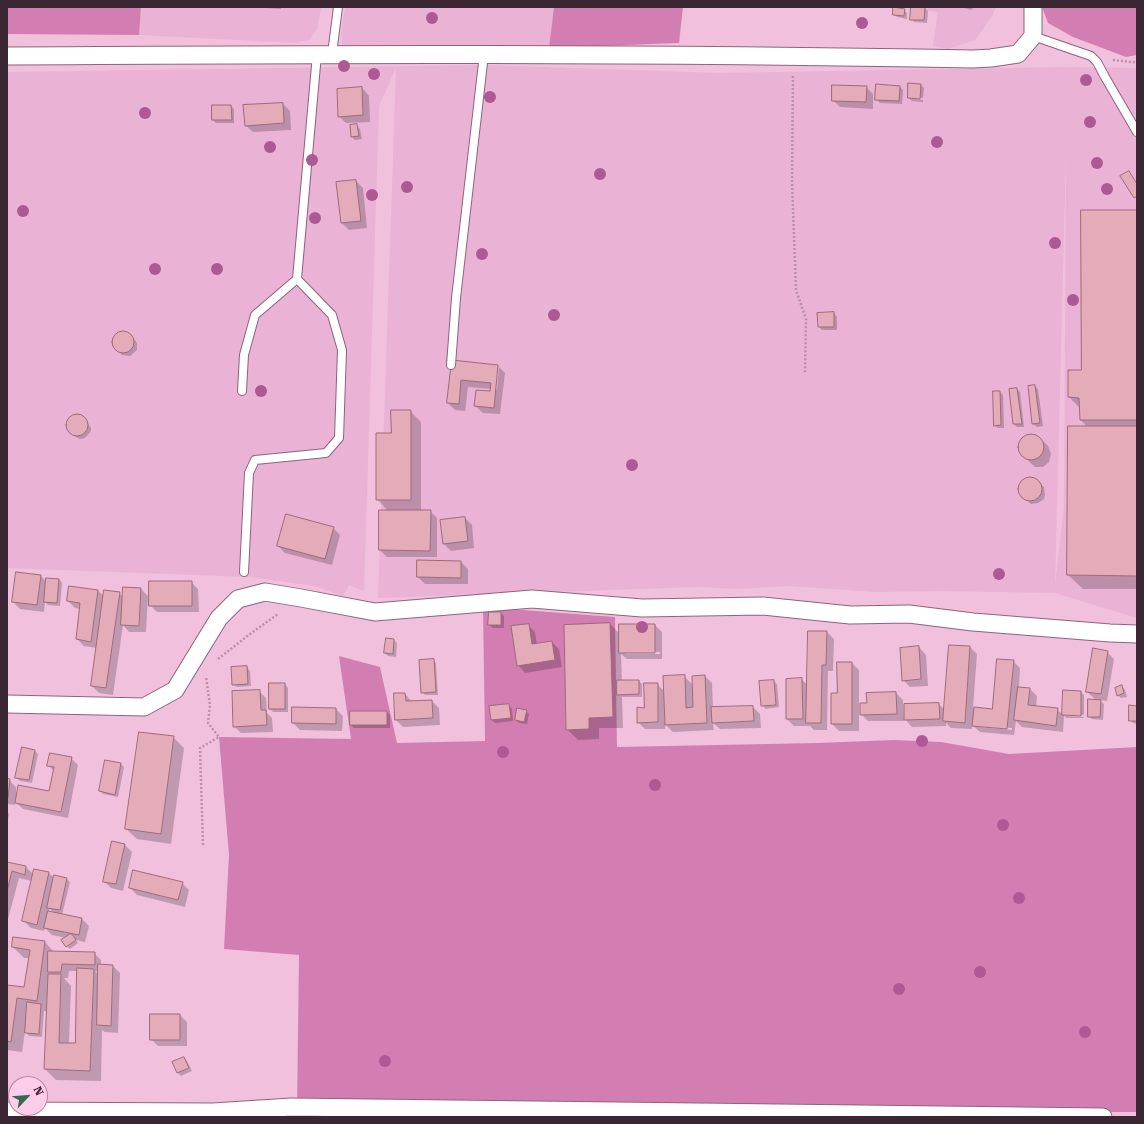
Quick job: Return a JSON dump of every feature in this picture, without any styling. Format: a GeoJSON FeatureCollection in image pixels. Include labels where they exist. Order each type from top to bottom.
{"type":"FeatureCollection","features":[{"type":"Feature","properties":{"kind":"street"},"geometry":{"type":"LineString","coordinates":[[7,56],[484,54],[973,59],[1018,54],[1033,36],[1034,7]]}},
{"type":"Feature","properties":{"kind":"street"},"geometry":{"type":"LineString","coordinates":[[7,704],[144,706],[175,690],[219,618],[238,599],[265,592],[375,612],[532,599],[642,608],[763,606],[850,616],[909,614],[973,622],[1137,634]]}},
{"type":"Feature","properties":{"kind":"street"},"geometry":{"type":"LineString","coordinates":[[7,1111],[1103,1117]]}},
{"type":"Feature","properties":{"kind":"lane"},"geometry":{"type":"LineString","coordinates":[[242,391],[244,355],[255,315],[297,279],[324,54],[338,7]]}},
{"type":"Feature","properties":{"kind":"lane"},"geometry":{"type":"LineString","coordinates":[[1033,36],[1091,56],[1097,62],[1137,132]]}},
{"type":"Feature","properties":{"kind":"lane"},"geometry":{"type":"LineString","coordinates":[[451,365],[456,298],[484,54]]}},
{"type":"Feature","properties":{"kind":"lane"},"geometry":{"type":"LineString","coordinates":[[244,572],[248,473],[255,460],[326,453],[338,438],[342,350],[332,315],[297,279]]}},
{"type":"Feature","properties":{"kind":"path"},"geometry":{"type":"LineString","coordinates":[[794,56],[792,181],[796,290],[806,319],[805,374]]}},
{"type":"Feature","properties":{"kind":"path"},"geometry":{"type":"LineString","coordinates":[[214,663],[250,634],[301,598]]}},
{"type":"Feature","properties":{"kind":"path"},"geometry":{"type":"LineString","coordinates":[[203,845],[200,748],[219,737],[208,723],[210,705],[205,674]]}},
{"type":"Feature","properties":{"kind":"shaded area"},"geometry":{"type":"Polygon","coordinates":[[[7,7],[141,7],[139,35],[7,34],[7,7]]]}},
{"type":"Feature","properties":{"kind":"shaded area"},"geometry":{"type":"Polygon","coordinates":[[[141,7],[321,7],[317,29],[309,40],[295,43],[139,35],[141,7]]]}},
{"type":"Feature","properties":{"kind":"shaded area"},"geometry":{"type":"Polygon","coordinates":[[[345,7],[554,7],[549,48],[343,49],[341,34],[345,7]]]}},
{"type":"Feature","properties":{"kind":"shaded area"},"geometry":{"type":"Polygon","coordinates":[[[554,7],[683,7],[679,43],[549,48],[554,7]]]}},
{"type":"Feature","properties":{"kind":"shaded area"},"geometry":{"type":"Polygon","coordinates":[[[897,7],[996,7],[992,16],[975,40],[948,49],[933,46],[938,12],[897,7]]]}},
{"type":"Feature","properties":{"kind":"shaded area"},"geometry":{"type":"Polygon","coordinates":[[[1042,7],[1137,7],[1137,55],[1126,57],[1073,37],[1048,23],[1042,7]]]}},
{"type":"Feature","properties":{"kind":"shaded area"},"geometry":{"type":"Polygon","coordinates":[[[485,65],[719,73],[1068,67],[1137,68],[1137,618],[1055,593],[941,591],[875,592],[789,586],[737,589],[699,587],[378,598],[396,68],[379,106],[364,591],[349,585],[343,596],[314,586],[250,577],[7,568],[7,72],[485,65]],[[1066,154],[1055,585],[1064,507],[1066,154]]]}},
{"type":"Feature","properties":{"kind":"shaded area"},"geometry":{"type":"Polygon","coordinates":[[[483,607],[615,617],[617,747],[894,740],[941,742],[1009,754],[1137,747],[1137,1112],[297,1112],[299,955],[224,949],[229,855],[219,737],[351,739],[339,656],[380,667],[397,743],[485,741],[483,607]]]}},
{"type":"Feature","properties":{"kind":"building"},"geometry":{"type":"Polygon","coordinates":[[[893,7],[905,9],[904,16],[893,15],[893,7]]]}},
{"type":"Feature","properties":{"kind":"building"},"geometry":{"type":"Polygon","coordinates":[[[911,7],[925,7],[924,20],[910,20],[911,7]]]}},
{"type":"Feature","properties":{"kind":"building"},"geometry":{"type":"Polygon","coordinates":[[[908,83],[921,84],[920,99],[908,98],[908,83]]]}},
{"type":"Feature","properties":{"kind":"building"},"geometry":{"type":"Polygon","coordinates":[[[876,84],[900,86],[899,101],[875,100],[876,84]]]}},
{"type":"Feature","properties":{"kind":"building"},"geometry":{"type":"Polygon","coordinates":[[[832,85],[867,86],[866,102],[832,101],[832,85]]]}},
{"type":"Feature","properties":{"kind":"building"},"geometry":{"type":"Polygon","coordinates":[[[362,87],[363,115],[338,117],[337,89],[362,87]]]}},
{"type":"Feature","properties":{"kind":"building"},"geometry":{"type":"Polygon","coordinates":[[[283,103],[284,123],[245,126],[243,105],[283,103]]]}},
{"type":"Feature","properties":{"kind":"building"},"geometry":{"type":"Polygon","coordinates":[[[212,105],[231,105],[232,120],[212,120],[212,105]]]}},
{"type":"Feature","properties":{"kind":"building"},"geometry":{"type":"Polygon","coordinates":[[[357,124],[359,136],[351,137],[350,125],[357,124]]]}},
{"type":"Feature","properties":{"kind":"building"},"geometry":{"type":"Polygon","coordinates":[[[1129,171],[1137,184],[1137,196],[1134,198],[1120,176],[1129,171]]]}},
{"type":"Feature","properties":{"kind":"building"},"geometry":{"type":"Polygon","coordinates":[[[356,180],[361,221],[341,223],[336,182],[356,180]]]}},
{"type":"Feature","properties":{"kind":"building"},"geometry":{"type":"Polygon","coordinates":[[[1081,210],[1137,210],[1137,420],[1080,420],[1079,398],[1068,397],[1068,370],[1081,370],[1081,210]]]}},
{"type":"Feature","properties":{"kind":"building"},"geometry":{"type":"Polygon","coordinates":[[[834,312],[834,327],[818,327],[817,313],[834,312]]]}},
{"type":"Feature","properties":{"kind":"building"},"geometry":{"type":"Polygon","coordinates":[[[123,331],[131,334],[134,342],[131,350],[123,353],[115,350],[112,342],[115,334],[123,331]]]}},
{"type":"Feature","properties":{"kind":"building"},"geometry":{"type":"Polygon","coordinates":[[[452,360],[498,365],[494,408],[474,406],[476,390],[490,391],[491,383],[461,380],[459,404],[447,403],[452,360]]]}},
{"type":"Feature","properties":{"kind":"building"},"geometry":{"type":"Polygon","coordinates":[[[1035,385],[1040,423],[1032,424],[1028,386],[1035,385]]]}},
{"type":"Feature","properties":{"kind":"building"},"geometry":{"type":"Polygon","coordinates":[[[1017,388],[1022,424],[1013,424],[1009,389],[1017,388]]]}},
{"type":"Feature","properties":{"kind":"building"},"geometry":{"type":"Polygon","coordinates":[[[993,391],[1000,391],[1001,425],[994,426],[993,391]]]}},
{"type":"Feature","properties":{"kind":"building"},"geometry":{"type":"Polygon","coordinates":[[[391,410],[411,410],[411,500],[376,500],[376,433],[391,433],[391,410]]]}},
{"type":"Feature","properties":{"kind":"building"},"geometry":{"type":"Polygon","coordinates":[[[77,414],[85,417],[88,425],[85,433],[77,436],[69,433],[66,425],[69,417],[77,414]]]}},
{"type":"Feature","properties":{"kind":"building"},"geometry":{"type":"Polygon","coordinates":[[[1068,426],[1137,426],[1137,576],[1067,575],[1068,426]]]}},
{"type":"Feature","properties":{"kind":"building"},"geometry":{"type":"Polygon","coordinates":[[[1031,434],[1040,438],[1044,447],[1040,456],[1031,460],[1022,456],[1018,447],[1022,438],[1031,434]]]}},
{"type":"Feature","properties":{"kind":"building"},"geometry":{"type":"Polygon","coordinates":[[[1030,477],[1039,480],[1042,489],[1039,498],[1030,501],[1021,498],[1018,489],[1021,480],[1030,477]]]}},
{"type":"Feature","properties":{"kind":"building"},"geometry":{"type":"Polygon","coordinates":[[[379,510],[431,510],[430,551],[379,550],[379,510]]]}},
{"type":"Feature","properties":{"kind":"building"},"geometry":{"type":"Polygon","coordinates":[[[286,514],[334,527],[325,559],[277,546],[286,514]]]}},
{"type":"Feature","properties":{"kind":"building"},"geometry":{"type":"Polygon","coordinates":[[[465,517],[468,541],[443,544],[440,520],[465,517]]]}},
{"type":"Feature","properties":{"kind":"building"},"geometry":{"type":"Polygon","coordinates":[[[417,560],[461,561],[461,578],[417,577],[417,560]]]}},
{"type":"Feature","properties":{"kind":"building"},"geometry":{"type":"Polygon","coordinates":[[[16,572],[41,575],[37,605],[12,602],[16,572]]]}},
{"type":"Feature","properties":{"kind":"building"},"geometry":{"type":"Polygon","coordinates":[[[46,578],[59,579],[57,603],[44,602],[46,578]]]}},
{"type":"Feature","properties":{"kind":"building"},"geometry":{"type":"Polygon","coordinates":[[[149,581],[192,581],[192,606],[149,606],[149,581]]]}},
{"type":"Feature","properties":{"kind":"building"},"geometry":{"type":"Polygon","coordinates":[[[69,586],[98,590],[91,642],[76,639],[80,603],[67,601],[69,586]]]}},
{"type":"Feature","properties":{"kind":"building"},"geometry":{"type":"Polygon","coordinates":[[[123,587],[141,588],[139,626],[121,625],[123,587]]]}},
{"type":"Feature","properties":{"kind":"building"},"geometry":{"type":"Polygon","coordinates":[[[104,590],[120,592],[106,688],[91,686],[104,590]]]}},
{"type":"Feature","properties":{"kind":"building"},"geometry":{"type":"Polygon","coordinates":[[[489,612],[501,612],[501,625],[488,625],[489,612]]]}},
{"type":"Feature","properties":{"kind":"building"},"geometry":{"type":"Polygon","coordinates":[[[610,623],[613,717],[589,718],[589,729],[566,730],[564,625],[610,623]]]}},
{"type":"Feature","properties":{"kind":"building"},"geometry":{"type":"Polygon","coordinates":[[[529,624],[532,644],[552,641],[555,660],[517,666],[511,626],[529,624]]]}},
{"type":"Feature","properties":{"kind":"building"},"geometry":{"type":"Polygon","coordinates":[[[619,624],[655,624],[655,653],[619,653],[619,624]]]}},
{"type":"Feature","properties":{"kind":"building"},"geometry":{"type":"Polygon","coordinates":[[[808,631],[827,631],[826,665],[822,665],[821,723],[806,723],[808,631]]]}},
{"type":"Feature","properties":{"kind":"building"},"geometry":{"type":"Polygon","coordinates":[[[386,638],[394,639],[393,654],[384,653],[386,638]]]}},
{"type":"Feature","properties":{"kind":"building"},"geometry":{"type":"Polygon","coordinates":[[[949,645],[970,646],[965,723],[943,721],[949,645]]]}},
{"type":"Feature","properties":{"kind":"building"},"geometry":{"type":"Polygon","coordinates":[[[919,646],[921,679],[902,681],[900,648],[919,646]]]}},
{"type":"Feature","properties":{"kind":"building"},"geometry":{"type":"Polygon","coordinates":[[[1093,648],[1108,651],[1101,694],[1086,692],[1093,648]]]}},
{"type":"Feature","properties":{"kind":"building"},"geometry":{"type":"Polygon","coordinates":[[[434,659],[436,692],[421,693],[419,660],[434,659]]]}},
{"type":"Feature","properties":{"kind":"building"},"geometry":{"type":"Polygon","coordinates":[[[997,659],[1014,660],[1007,729],[972,726],[974,707],[992,709],[997,659]]]}},
{"type":"Feature","properties":{"kind":"building"},"geometry":{"type":"Polygon","coordinates":[[[837,662],[852,662],[852,724],[831,724],[831,693],[837,693],[837,662]]]}},
{"type":"Feature","properties":{"kind":"building"},"geometry":{"type":"Polygon","coordinates":[[[247,666],[248,684],[232,685],[231,667],[247,666]]]}},
{"type":"Feature","properties":{"kind":"building"},"geometry":{"type":"Polygon","coordinates":[[[685,675],[686,708],[693,707],[692,676],[705,675],[707,723],[665,725],[663,676],[685,675]]]}},
{"type":"Feature","properties":{"kind":"building"},"geometry":{"type":"Polygon","coordinates":[[[802,678],[803,719],[786,719],[786,679],[802,678]]]}},
{"type":"Feature","properties":{"kind":"building"},"geometry":{"type":"Polygon","coordinates":[[[617,680],[639,680],[639,694],[617,695],[617,680]]]}},
{"type":"Feature","properties":{"kind":"building"},"geometry":{"type":"Polygon","coordinates":[[[774,680],[776,705],[761,706],[759,681],[774,680]]]}},
{"type":"Feature","properties":{"kind":"building"},"geometry":{"type":"Polygon","coordinates":[[[269,683],[285,683],[285,709],[269,709],[269,683]]]}},
{"type":"Feature","properties":{"kind":"building"},"geometry":{"type":"Polygon","coordinates":[[[644,683],[658,683],[658,722],[637,723],[637,707],[644,708],[644,683]]]}},
{"type":"Feature","properties":{"kind":"building"},"geometry":{"type":"Polygon","coordinates":[[[1122,685],[1124,693],[1117,696],[1115,688],[1122,685]]]}},
{"type":"Feature","properties":{"kind":"building"},"geometry":{"type":"Polygon","coordinates":[[[1018,687],[1030,688],[1028,705],[1058,708],[1056,726],[1014,720],[1018,687]]]}},
{"type":"Feature","properties":{"kind":"building"},"geometry":{"type":"Polygon","coordinates":[[[260,690],[261,710],[266,710],[267,725],[233,727],[232,691],[260,690]]]}},
{"type":"Feature","properties":{"kind":"building"},"geometry":{"type":"Polygon","coordinates":[[[1063,690],[1081,691],[1081,716],[1062,715],[1063,690]]]}},
{"type":"Feature","properties":{"kind":"building"},"geometry":{"type":"Polygon","coordinates":[[[896,692],[897,714],[860,715],[860,703],[867,703],[866,693],[896,692]]]}},
{"type":"Feature","properties":{"kind":"building"},"geometry":{"type":"Polygon","coordinates":[[[394,693],[405,693],[406,701],[432,700],[433,718],[395,720],[394,693]]]}},
{"type":"Feature","properties":{"kind":"building"},"geometry":{"type":"Polygon","coordinates":[[[1088,699],[1101,700],[1100,717],[1088,717],[1088,699]]]}},
{"type":"Feature","properties":{"kind":"building"},"geometry":{"type":"Polygon","coordinates":[[[939,703],[940,719],[904,720],[904,704],[939,703]]]}},
{"type":"Feature","properties":{"kind":"building"},"geometry":{"type":"Polygon","coordinates":[[[509,704],[511,718],[491,720],[489,706],[509,704]]]}},
{"type":"Feature","properties":{"kind":"building"},"geometry":{"type":"Polygon","coordinates":[[[1129,705],[1137,706],[1137,721],[1129,721],[1129,705]]]}},
{"type":"Feature","properties":{"kind":"building"},"geometry":{"type":"Polygon","coordinates":[[[753,706],[754,721],[712,723],[711,707],[753,706]]]}},
{"type":"Feature","properties":{"kind":"building"},"geometry":{"type":"Polygon","coordinates":[[[292,707],[336,708],[336,724],[292,723],[292,707]]]}},
{"type":"Feature","properties":{"kind":"building"},"geometry":{"type":"Polygon","coordinates":[[[517,708],[527,710],[524,722],[515,720],[517,708]]]}},
{"type":"Feature","properties":{"kind":"building"},"geometry":{"type":"Polygon","coordinates":[[[350,711],[387,711],[387,725],[350,725],[350,711]]]}},
{"type":"Feature","properties":{"kind":"building"},"geometry":{"type":"Polygon","coordinates":[[[139,732],[174,736],[161,834],[125,829],[139,732]]]}},
{"type":"Feature","properties":{"kind":"building"},"geometry":{"type":"Polygon","coordinates":[[[22,747],[35,750],[29,780],[15,778],[22,747]]]}},
{"type":"Feature","properties":{"kind":"building"},"geometry":{"type":"Polygon","coordinates":[[[50,753],[72,757],[61,812],[15,803],[18,785],[49,791],[54,767],[47,766],[50,753]]]}},
{"type":"Feature","properties":{"kind":"building"},"geometry":{"type":"Polygon","coordinates":[[[105,760],[121,763],[115,795],[99,791],[105,760]]]}},
{"type":"Feature","properties":{"kind":"building"},"geometry":{"type":"Polygon","coordinates":[[[7,778],[10,779],[8,798],[7,798],[7,778]]]}},
{"type":"Feature","properties":{"kind":"building"},"geometry":{"type":"Polygon","coordinates":[[[112,841],[125,844],[116,884],[103,882],[112,841]]]}},
{"type":"Feature","properties":{"kind":"building"},"geometry":{"type":"Polygon","coordinates":[[[7,862],[26,866],[25,875],[12,871],[7,891],[7,862]]]}},
{"type":"Feature","properties":{"kind":"building"},"geometry":{"type":"Polygon","coordinates":[[[34,869],[49,872],[37,925],[22,921],[34,869]]]}},
{"type":"Feature","properties":{"kind":"building"},"geometry":{"type":"Polygon","coordinates":[[[133,870],[183,882],[178,900],[129,888],[133,870]]]}},
{"type":"Feature","properties":{"kind":"building"},"geometry":{"type":"Polygon","coordinates":[[[54,875],[67,878],[60,910],[47,908],[54,875]]]}},
{"type":"Feature","properties":{"kind":"building"},"geometry":{"type":"Polygon","coordinates":[[[48,911],[82,918],[79,935],[44,928],[48,911]]]}},
{"type":"Feature","properties":{"kind":"building"},"geometry":{"type":"Polygon","coordinates":[[[72,934],[76,940],[66,947],[61,940],[72,934]]]}},
{"type":"Feature","properties":{"kind":"building"},"geometry":{"type":"Polygon","coordinates":[[[13,937],[45,941],[37,1001],[17,998],[11,1042],[7,1041],[7,985],[24,987],[30,950],[12,947],[13,937]]]}},
{"type":"Feature","properties":{"kind":"building"},"geometry":{"type":"Polygon","coordinates":[[[48,951],[95,952],[95,965],[62,964],[61,972],[48,972],[48,951]]]}},
{"type":"Feature","properties":{"kind":"building"},"geometry":{"type":"Polygon","coordinates":[[[98,964],[113,965],[111,1026],[97,1025],[98,964]]]}},
{"type":"Feature","properties":{"kind":"building"},"geometry":{"type":"Polygon","coordinates":[[[77,968],[94,969],[90,1071],[44,1069],[48,974],[61,974],[59,1043],[75,1043],[77,968]]]}},
{"type":"Feature","properties":{"kind":"building"},"geometry":{"type":"Polygon","coordinates":[[[27,1002],[41,1004],[39,1034],[25,1033],[27,1002]]]}},
{"type":"Feature","properties":{"kind":"building"},"geometry":{"type":"Polygon","coordinates":[[[150,1014],[180,1014],[180,1040],[150,1040],[150,1014]]]}},
{"type":"Feature","properties":{"kind":"building"},"geometry":{"type":"Polygon","coordinates":[[[184,1057],[189,1068],[177,1073],[172,1062],[184,1057]]]}}]}
